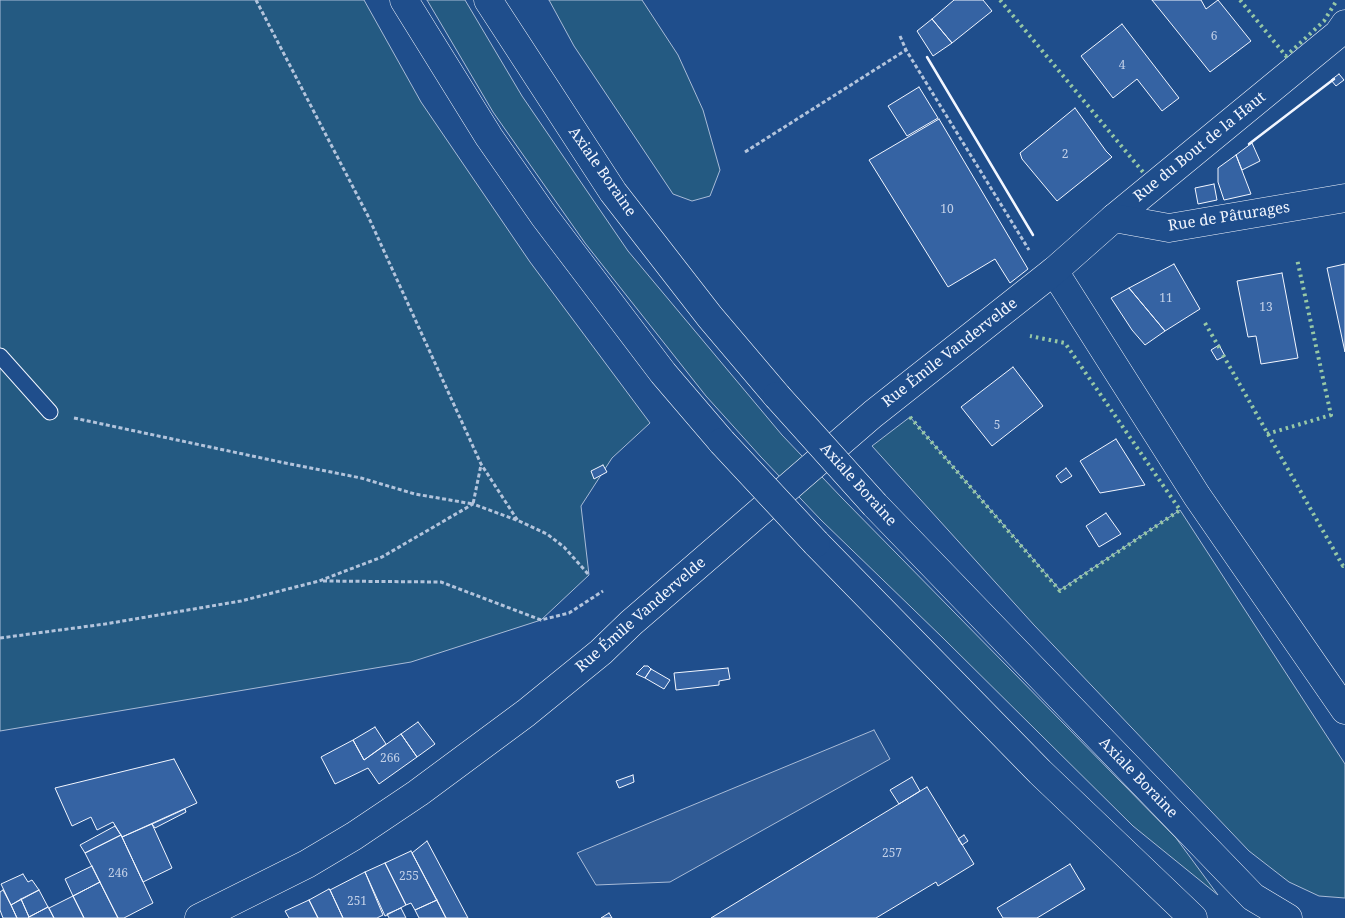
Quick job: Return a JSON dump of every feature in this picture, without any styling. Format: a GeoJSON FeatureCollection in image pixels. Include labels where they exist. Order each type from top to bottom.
{"type":"FeatureCollection","features":[{"type":"Feature","properties":{"kind":"main road"},"geometry":{"type":"LineString","coordinates":[[404,0],[489,137],[544,216],[663,373],[722,442],[816,543],[1040,772],[1194,918]]}},
{"type":"Feature","properties":{"kind":"main road","name":"Axiale Boraine"},"geometry":{"type":"LineString","coordinates":[[488,0],[613,192],[710,317],[777,396],[875,505],[1253,897],[1288,918]]}},
{"type":"Feature","properties":{"kind":"main road","name":"Rue du Bout de la Haut"},"geometry":{"type":"LineString","coordinates":[[1050,274],[1114,218],[1338,34],[1345,24]]}},
{"type":"Feature","properties":{"kind":"main road","name":"Rue de Pâturages"},"geometry":{"type":"LineString","coordinates":[[1114,218],[1169,228],[1345,198]]}},
{"type":"Feature","properties":{"kind":"main road"},"geometry":{"type":"LineString","coordinates":[[1050,274],[1198,496],[1345,710]]}},
{"type":"Feature","properties":{"kind":"main road","name":"Rue Émile Vandervelde"},"geometry":{"type":"LineString","coordinates":[[199,918],[307,864],[354,836],[418,794],[526,713],[601,652],[706,557],[873,414],[1050,274]]}},
{"type":"Feature","properties":{"kind":"lane"},"geometry":{"type":"LineString","coordinates":[[0,356],[50,412]]}},
{"type":"Feature","properties":{"kind":"path"},"geometry":{"type":"LineString","coordinates":[[256,0],[368,216],[481,464],[518,521]]}},
{"type":"Feature","properties":{"kind":"path"},"geometry":{"type":"LineString","coordinates":[[900,36],[906,50],[1050,274]]}},
{"type":"Feature","properties":{"kind":"path"},"geometry":{"type":"LineString","coordinates":[[744,152],[906,50]]}},
{"type":"Feature","properties":{"kind":"path"},"geometry":{"type":"LineString","coordinates":[[50,412],[286,464],[361,478],[415,494],[473,504],[548,534],[564,547],[589,574]]}},
{"type":"Feature","properties":{"kind":"path"},"geometry":{"type":"LineString","coordinates":[[0,638],[105,624],[241,601],[319,581],[382,557],[473,504],[481,464]]}},
{"type":"Feature","properties":{"kind":"path"},"geometry":{"type":"LineString","coordinates":[[319,581],[441,582],[541,620],[569,613],[603,591]]}},
{"type":"Feature","properties":{"kind":"shaded area"},"geometry":{"type":"Polygon","coordinates":[[[0,0],[364,0],[421,102],[530,262],[650,423],[612,458],[581,506],[589,575],[541,620],[411,662],[0,731],[0,0]]]}},
{"type":"Feature","properties":{"kind":"shaded area"},"geometry":{"type":"Polygon","coordinates":[[[427,0],[465,0],[522,96],[628,251],[782,435],[1176,838],[1218,895],[1133,826],[821,520],[706,396],[585,243],[493,112],[427,0]]]}},
{"type":"Feature","properties":{"kind":"shaded area"},"geometry":{"type":"Polygon","coordinates":[[[549,0],[642,0],[678,55],[703,110],[720,170],[710,196],[692,201],[673,194],[574,46],[549,0]]]}},
{"type":"Feature","properties":{"kind":"shaded area"},"geometry":{"type":"Polygon","coordinates":[[[910,417],[1060,590],[1180,510],[1345,764],[1345,898],[1319,896],[1289,882],[1249,851],[1034,625],[872,446],[910,417]]]}},
{"type":"Feature","properties":{"kind":"shaded area"},"geometry":{"type":"Polygon","coordinates":[[[874,730],[890,759],[670,882],[596,885],[577,853],[874,730]]]}},
{"type":"Feature","properties":{"kind":"building"},"geometry":{"type":"Polygon","coordinates":[[[954,0],[983,0],[992,11],[952,43],[932,19],[954,0]]]}},
{"type":"Feature","properties":{"kind":"building"},"geometry":{"type":"Polygon","coordinates":[[[1152,0],[1201,0],[1206,9],[1218,0],[1251,41],[1210,72],[1152,0]]]}},
{"type":"Feature","properties":{"kind":"building"},"geometry":{"type":"Polygon","coordinates":[[[932,19],[952,43],[933,56],[917,31],[932,19]]]}},
{"type":"Feature","properties":{"kind":"building"},"geometry":{"type":"Polygon","coordinates":[[[1122,24],[1179,98],[1162,111],[1137,79],[1113,98],[1081,56],[1122,24]]]}},
{"type":"Feature","properties":{"kind":"building"},"geometry":{"type":"Polygon","coordinates":[[[1339,74],[1344,80],[1336,86],[1331,80],[1339,74]]]}},
{"type":"Feature","properties":{"kind":"building"},"geometry":{"type":"Polygon","coordinates":[[[919,87],[938,118],[907,136],[888,106],[919,87]]]}},
{"type":"Feature","properties":{"kind":"building"},"geometry":{"type":"Polygon","coordinates":[[[1075,108],[1112,157],[1057,201],[1022,159],[1020,153],[1075,108]]]}},
{"type":"Feature","properties":{"kind":"building"},"geometry":{"type":"Polygon","coordinates":[[[939,119],[1028,269],[1010,283],[995,259],[948,287],[869,160],[939,119]]]}},
{"type":"Feature","properties":{"kind":"building"},"geometry":{"type":"Polygon","coordinates":[[[1252,143],[1260,161],[1242,170],[1236,155],[1252,143]]]}},
{"type":"Feature","properties":{"kind":"building"},"geometry":{"type":"Polygon","coordinates":[[[1236,155],[1251,194],[1224,200],[1218,182],[1218,168],[1236,155]]]}},
{"type":"Feature","properties":{"kind":"building"},"geometry":{"type":"Polygon","coordinates":[[[1214,184],[1217,200],[1198,204],[1195,188],[1214,184]]]}},
{"type":"Feature","properties":{"kind":"building"},"geometry":{"type":"Polygon","coordinates":[[[1174,264],[1200,309],[1165,331],[1129,288],[1174,264]]]}},
{"type":"Feature","properties":{"kind":"building"},"geometry":{"type":"Polygon","coordinates":[[[1345,264],[1345,352],[1327,268],[1345,264]]]}},
{"type":"Feature","properties":{"kind":"building"},"geometry":{"type":"Polygon","coordinates":[[[1282,273],[1298,358],[1261,364],[1256,336],[1248,337],[1237,281],[1282,273]]]}},
{"type":"Feature","properties":{"kind":"building"},"geometry":{"type":"Polygon","coordinates":[[[1129,288],[1165,331],[1145,345],[1132,330],[1111,298],[1129,288]]]}},
{"type":"Feature","properties":{"kind":"building"},"geometry":{"type":"Polygon","coordinates":[[[1219,345],[1225,356],[1217,360],[1211,350],[1219,345]]]}},
{"type":"Feature","properties":{"kind":"building"},"geometry":{"type":"Polygon","coordinates":[[[1013,367],[1043,406],[992,446],[961,407],[1013,367]]]}},
{"type":"Feature","properties":{"kind":"building"},"geometry":{"type":"Polygon","coordinates":[[[1116,439],[1145,485],[1100,493],[1080,461],[1116,439]]]}},
{"type":"Feature","properties":{"kind":"building"},"geometry":{"type":"Polygon","coordinates":[[[603,465],[607,472],[594,479],[591,471],[603,465]]]}},
{"type":"Feature","properties":{"kind":"building"},"geometry":{"type":"Polygon","coordinates":[[[1066,468],[1072,476],[1061,483],[1056,476],[1066,468]]]}},
{"type":"Feature","properties":{"kind":"building"},"geometry":{"type":"Polygon","coordinates":[[[1106,513],[1121,534],[1099,547],[1086,526],[1106,513]]]}},
{"type":"Feature","properties":{"kind":"building"},"geometry":{"type":"Polygon","coordinates":[[[644,666],[648,666],[651,669],[645,678],[636,674],[644,666]]]}},
{"type":"Feature","properties":{"kind":"building"},"geometry":{"type":"Polygon","coordinates":[[[728,668],[730,679],[719,681],[719,685],[676,690],[674,673],[728,668]]]}},
{"type":"Feature","properties":{"kind":"building"},"geometry":{"type":"Polygon","coordinates":[[[651,669],[670,680],[664,689],[645,678],[651,669]]]}},
{"type":"Feature","properties":{"kind":"building"},"geometry":{"type":"Polygon","coordinates":[[[418,722],[435,744],[417,757],[401,734],[418,722]]]}},
{"type":"Feature","properties":{"kind":"building"},"geometry":{"type":"Polygon","coordinates":[[[375,727],[386,744],[364,760],[353,740],[375,727]]]}},
{"type":"Feature","properties":{"kind":"building"},"geometry":{"type":"Polygon","coordinates":[[[401,734],[417,757],[379,784],[368,768],[335,784],[321,757],[353,740],[364,760],[401,734]]]}},
{"type":"Feature","properties":{"kind":"building"},"geometry":{"type":"Polygon","coordinates":[[[174,759],[197,803],[122,837],[113,822],[97,830],[91,817],[72,826],[55,788],[174,759]]]}},
{"type":"Feature","properties":{"kind":"building"},"geometry":{"type":"Polygon","coordinates":[[[633,775],[634,782],[619,788],[616,781],[633,775]]]}},
{"type":"Feature","properties":{"kind":"building"},"geometry":{"type":"Polygon","coordinates":[[[912,777],[920,791],[899,804],[890,790],[912,777]]]}},
{"type":"Feature","properties":{"kind":"building"},"geometry":{"type":"Polygon","coordinates":[[[927,787],[974,864],[938,886],[936,882],[876,918],[711,918],[927,787]]]}},
{"type":"Feature","properties":{"kind":"building"},"geometry":{"type":"Polygon","coordinates":[[[185,809],[186,812],[155,828],[152,824],[185,809]]]}},
{"type":"Feature","properties":{"kind":"building"},"geometry":{"type":"Polygon","coordinates":[[[152,824],[172,868],[143,882],[122,837],[152,824]]]}},
{"type":"Feature","properties":{"kind":"building"},"geometry":{"type":"Polygon","coordinates":[[[115,826],[121,835],[85,853],[80,845],[115,826]]]}},
{"type":"Feature","properties":{"kind":"building"},"geometry":{"type":"Polygon","coordinates":[[[121,835],[153,903],[124,918],[118,918],[85,853],[121,835]]]}},
{"type":"Feature","properties":{"kind":"building"},"geometry":{"type":"Polygon","coordinates":[[[964,835],[968,841],[962,845],[958,839],[964,835]]]}},
{"type":"Feature","properties":{"kind":"building"},"geometry":{"type":"Polygon","coordinates":[[[427,841],[468,918],[446,918],[412,853],[427,841]]]}},
{"type":"Feature","properties":{"kind":"building"},"geometry":{"type":"Polygon","coordinates":[[[411,851],[437,900],[415,910],[411,903],[406,905],[385,863],[411,851]]]}},
{"type":"Feature","properties":{"kind":"building"},"geometry":{"type":"Polygon","coordinates":[[[385,863],[406,905],[385,916],[365,872],[385,863]]]}},
{"type":"Feature","properties":{"kind":"building"},"geometry":{"type":"Polygon","coordinates":[[[1070,864],[1085,889],[1037,918],[1003,918],[997,908],[1070,864]]]}},
{"type":"Feature","properties":{"kind":"building"},"geometry":{"type":"Polygon","coordinates":[[[92,866],[100,882],[73,896],[65,879],[92,866]]]}},
{"type":"Feature","properties":{"kind":"building"},"geometry":{"type":"Polygon","coordinates":[[[365,872],[383,915],[377,918],[343,918],[330,890],[365,872]]]}},
{"type":"Feature","properties":{"kind":"building"},"geometry":{"type":"Polygon","coordinates":[[[23,874],[28,882],[32,880],[39,890],[11,905],[1,884],[23,874]]]}},
{"type":"Feature","properties":{"kind":"building"},"geometry":{"type":"Polygon","coordinates":[[[100,882],[118,918],[84,918],[73,896],[100,882]]]}},
{"type":"Feature","properties":{"kind":"building"},"geometry":{"type":"Polygon","coordinates":[[[329,889],[343,918],[318,918],[309,900],[329,889]]]}},
{"type":"Feature","properties":{"kind":"building"},"geometry":{"type":"Polygon","coordinates":[[[3,890],[17,918],[3,918],[0,910],[0,892],[3,890]]]}},
{"type":"Feature","properties":{"kind":"building"},"geometry":{"type":"Polygon","coordinates":[[[39,890],[48,907],[29,917],[21,899],[39,890]]]}},
{"type":"Feature","properties":{"kind":"building"},"geometry":{"type":"Polygon","coordinates":[[[73,896],[84,918],[54,918],[49,908],[73,896]]]}},
{"type":"Feature","properties":{"kind":"building"},"geometry":{"type":"Polygon","coordinates":[[[21,899],[28,918],[17,918],[11,905],[21,899]]]}},
{"type":"Feature","properties":{"kind":"building"},"geometry":{"type":"Polygon","coordinates":[[[309,900],[318,918],[289,918],[285,911],[309,900]]]}},
{"type":"Feature","properties":{"kind":"building"},"geometry":{"type":"Polygon","coordinates":[[[437,900],[446,918],[419,918],[415,910],[437,900]]]}},
{"type":"Feature","properties":{"kind":"building"},"geometry":{"type":"Polygon","coordinates":[[[48,907],[54,918],[28,918],[29,917],[48,907]]]}},
{"type":"Feature","properties":{"kind":"building"},"geometry":{"type":"Polygon","coordinates":[[[401,908],[406,918],[389,918],[387,914],[401,908]]]}},
{"type":"Feature","properties":{"kind":"building"},"geometry":{"type":"Polygon","coordinates":[[[609,913],[612,918],[601,918],[609,913]]]}},
{"type":"Feature","properties":{"kind":"hedge"},"geometry":{"type":"LineString","coordinates":[[1000,0],[1143,172]]}},
{"type":"Feature","properties":{"kind":"hedge"},"geometry":{"type":"LineString","coordinates":[[1240,0],[1286,56],[1324,21],[1337,0]]}},
{"type":"Feature","properties":{"kind":"hedge"},"geometry":{"type":"LineString","coordinates":[[1267,434],[1331,415],[1297,259]]}},
{"type":"Feature","properties":{"kind":"hedge"},"geometry":{"type":"LineString","coordinates":[[1205,323],[1220,349]]}},
{"type":"Feature","properties":{"kind":"hedge"},"geometry":{"type":"LineString","coordinates":[[910,417],[1060,591],[1180,510],[1065,343],[1030,336]]}},
{"type":"Feature","properties":{"kind":"hedge"},"geometry":{"type":"LineString","coordinates":[[1223,355],[1343,566],[1345,565]]}},
{"type":"Feature","properties":{"kind":"wall"},"geometry":{"type":"LineString","coordinates":[[927,57],[1033,235]]}},
{"type":"Feature","properties":{"kind":"wall"},"geometry":{"type":"LineString","coordinates":[[1249,144],[1334,79]]}}]}
